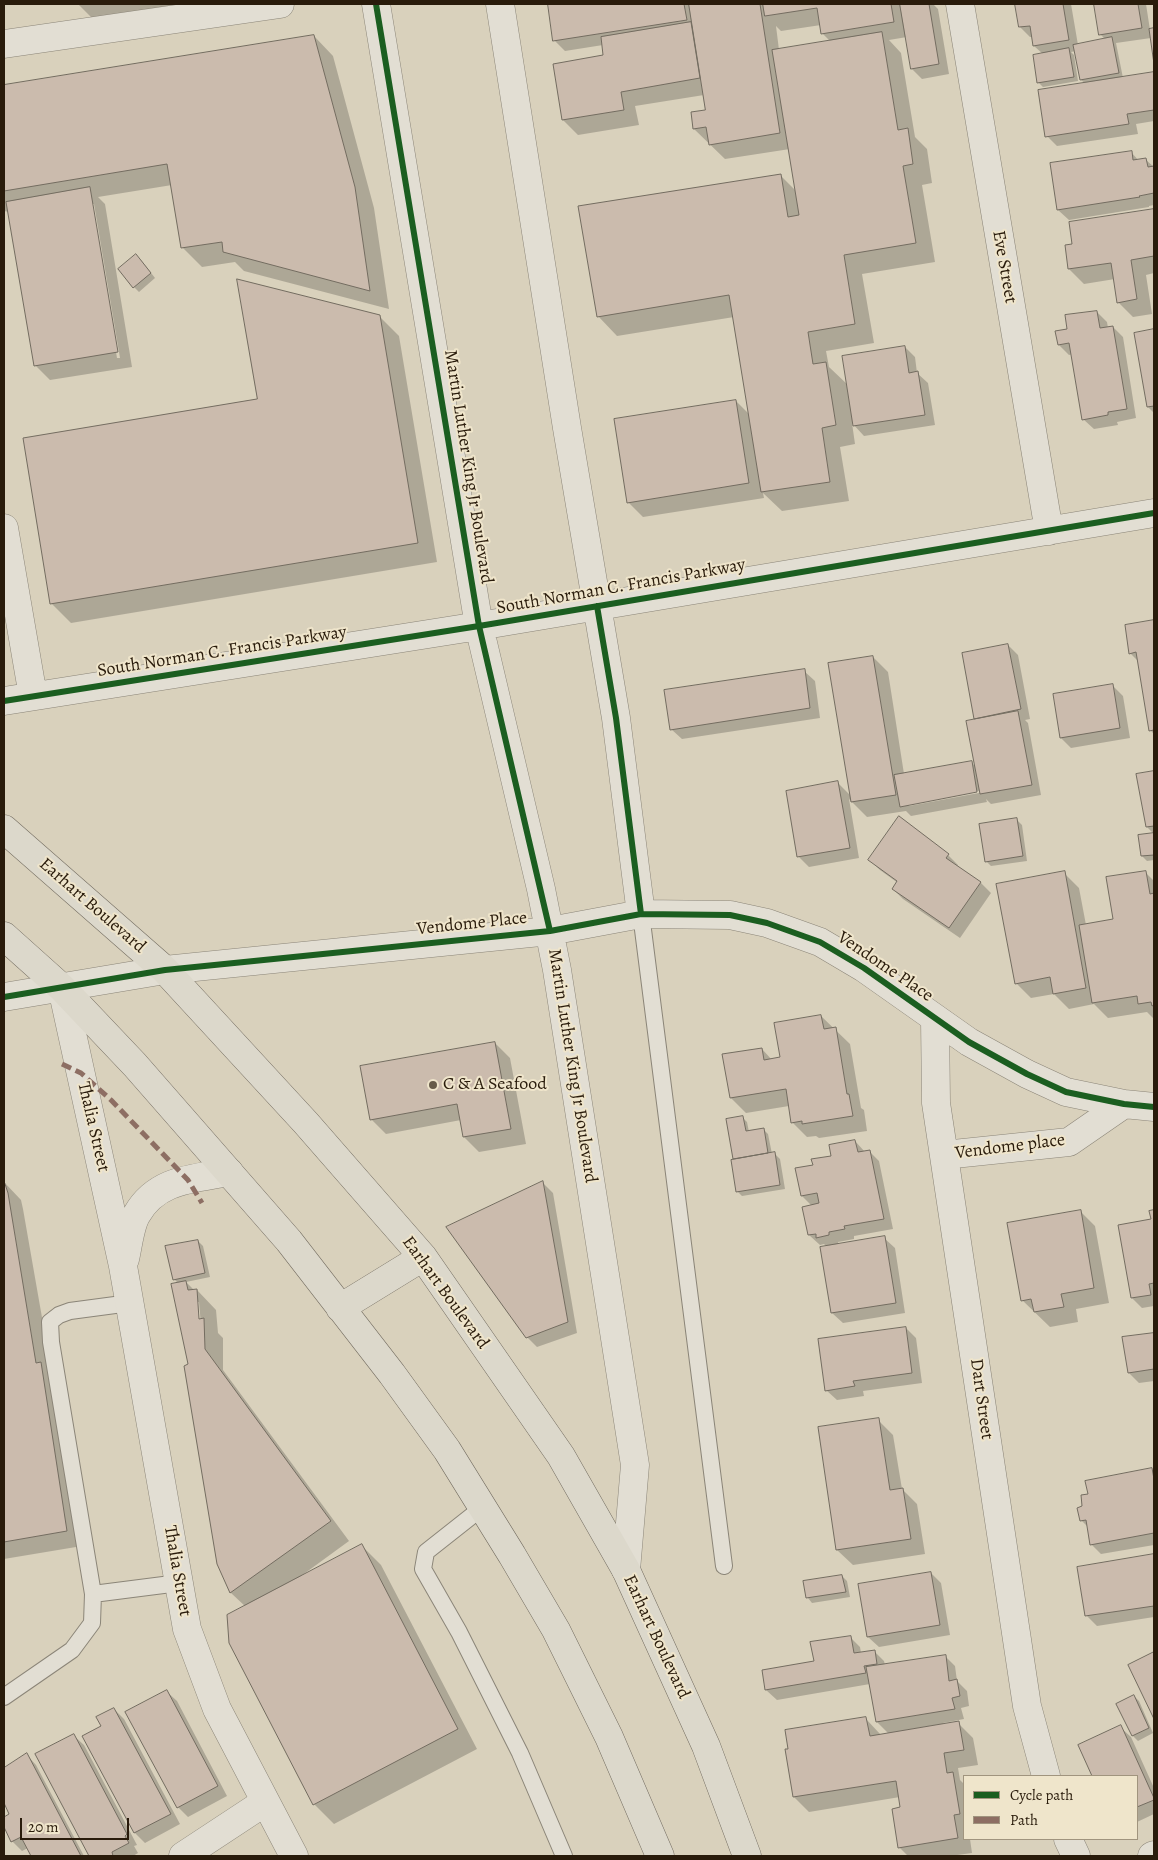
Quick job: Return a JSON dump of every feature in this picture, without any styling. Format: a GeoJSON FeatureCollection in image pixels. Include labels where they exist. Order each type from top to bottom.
{"type":"FeatureCollection","features":[{"type":"Feature","properties":{"kind":"main road","name":"Earhart Boulevard"},"geometry":{"type":"LineString","coordinates":[[4,829],[165,970],[306,1123],[423,1257],[561,1456],[626,1570],[706,1746],[747,1856]]}},
{"type":"Feature","properties":{"kind":"main road"},"geometry":{"type":"LineString","coordinates":[[4,936],[62,988],[135,1065],[289,1241],[392,1374],[447,1450],[556,1630],[609,1737],[660,1856]]}},
{"type":"Feature","properties":{"kind":"main road"},"geometry":{"type":"LineString","coordinates":[[340,1308],[423,1257]]}},
{"type":"Feature","properties":{"kind":"street"},"geometry":{"type":"LineString","coordinates":[[4,44],[280,4]]}},
{"type":"Feature","properties":{"kind":"street","name":"Martin Luther King Jr Boulevard"},"geometry":{"type":"LineString","coordinates":[[376,4],[479,626],[550,931],[634,1466],[626,1570]]}},
{"type":"Feature","properties":{"kind":"street"},"geometry":{"type":"LineString","coordinates":[[500,4],[616,718],[640,914]]}},
{"type":"Feature","properties":{"kind":"street","name":"Eve Street"},"geometry":{"type":"LineString","coordinates":[[960,4],[1049,531]]}},
{"type":"Feature","properties":{"kind":"street","name":"South Norman C. Francis Parkway"},"geometry":{"type":"LineString","coordinates":[[4,701],[479,626],[1154,513]]}},
{"type":"Feature","properties":{"kind":"street"},"geometry":{"type":"LineString","coordinates":[[4,528],[33,696]]}},
{"type":"Feature","properties":{"kind":"street","name":"Vendome Place"},"geometry":{"type":"LineString","coordinates":[[165,970],[550,931],[640,914],[730,915],[767,923],[820,942],[864,968],[969,1042],[1027,1074],[1066,1092],[1124,1104],[1154,1107]]}},
{"type":"Feature","properties":{"kind":"street"},"geometry":{"type":"LineString","coordinates":[[4,997],[165,970]]}},
{"type":"Feature","properties":{"kind":"street","name":"Thalia Street"},"geometry":{"type":"LineString","coordinates":[[62,988],[124,1266],[187,1629],[217,1709],[294,1856]]}},
{"type":"Feature","properties":{"kind":"street","name":"Dart Street"},"geometry":{"type":"LineString","coordinates":[[936,1019],[936,1103],[1026,1706],[1046,1775]]}},
{"type":"Feature","properties":{"kind":"street","name":"Vendome place"},"geometry":{"type":"LineString","coordinates":[[944,1155],[1069,1142],[1124,1104]]}},
{"type":"Feature","properties":{"kind":"street","name":"Thalia Street"},"geometry":{"type":"LineString","coordinates":[[124,1266],[136,1215],[151,1196],[168,1185],[229,1172]]}},
{"type":"Feature","properties":{"kind":"street"},"geometry":{"type":"LineString","coordinates":[[183,1856],[265,1802]]}},
{"type":"Feature","properties":{"kind":"street"},"geometry":{"type":"LineString","coordinates":[[1068,1840],[1076,1856]]}},
{"type":"Feature","properties":{"kind":"lane"},"geometry":{"type":"LineString","coordinates":[[640,914],[724,1566]]}},
{"type":"Feature","properties":{"kind":"lane"},"geometry":{"type":"LineString","coordinates":[[4,1697],[72,1650],[92,1623],[93,1594],[51,1342],[50,1322],[59,1314],[70,1311],[130,1303]]}},
{"type":"Feature","properties":{"kind":"lane"},"geometry":{"type":"LineString","coordinates":[[483,1507],[426,1552],[423,1569],[459,1632],[520,1753],[564,1856]]}},
{"type":"Feature","properties":{"kind":"lane"},"geometry":{"type":"LineString","coordinates":[[93,1594],[179,1584]]}},
{"type":"Feature","properties":{"kind":"building"},"geometry":{"type":"Polygon","coordinates":[[[548,4],[684,4],[687,20],[553,41],[548,4]]]}},
{"type":"Feature","properties":{"kind":"building"},"geometry":{"type":"Polygon","coordinates":[[[689,4],[760,4],[780,133],[709,145],[706,127],[693,129],[691,112],[705,110],[689,4]]]}},
{"type":"Feature","properties":{"kind":"building"},"geometry":{"type":"Polygon","coordinates":[[[763,4],[891,4],[894,22],[821,34],[817,8],[765,16],[763,4]]]}},
{"type":"Feature","properties":{"kind":"building"},"geometry":{"type":"Polygon","coordinates":[[[900,4],[929,4],[939,64],[911,69],[900,4]]]}},
{"type":"Feature","properties":{"kind":"building"},"geometry":{"type":"Polygon","coordinates":[[[1015,4],[1063,4],[1069,40],[1033,46],[1030,26],[1019,27],[1015,4]]]}},
{"type":"Feature","properties":{"kind":"building"},"geometry":{"type":"Polygon","coordinates":[[[1094,4],[1138,4],[1142,28],[1099,35],[1094,4]]]}},
{"type":"Feature","properties":{"kind":"building"},"geometry":{"type":"Polygon","coordinates":[[[691,22],[700,78],[621,92],[624,110],[562,120],[553,64],[603,55],[601,37],[691,22]]]}},
{"type":"Feature","properties":{"kind":"building"},"geometry":{"type":"Polygon","coordinates":[[[1154,28],[1154,64],[1149,29],[1154,28]]]}},
{"type":"Feature","properties":{"kind":"building"},"geometry":{"type":"Polygon","coordinates":[[[882,32],[898,130],[908,128],[913,164],[903,166],[916,243],[844,255],[855,324],[808,332],[813,364],[826,362],[836,425],[822,428],[830,482],[761,492],[729,295],[597,317],[578,206],[781,174],[788,217],[799,215],[772,50],[882,32]]]}},
{"type":"Feature","properties":{"kind":"building"},"geometry":{"type":"Polygon","coordinates":[[[314,35],[355,187],[370,291],[223,252],[222,242],[181,248],[167,164],[4,191],[4,85],[314,35]]]}},
{"type":"Feature","properties":{"kind":"building"},"geometry":{"type":"Polygon","coordinates":[[[1112,37],[1119,73],[1080,80],[1073,45],[1112,37]]]}},
{"type":"Feature","properties":{"kind":"building"},"geometry":{"type":"Polygon","coordinates":[[[1069,48],[1074,77],[1037,83],[1033,55],[1069,48]]]}},
{"type":"Feature","properties":{"kind":"building"},"geometry":{"type":"Polygon","coordinates":[[[1154,72],[1154,110],[1127,114],[1129,124],[1045,137],[1038,90],[1154,72]]]}},
{"type":"Feature","properties":{"kind":"building"},"geometry":{"type":"Polygon","coordinates":[[[1132,151],[1133,160],[1146,158],[1148,167],[1154,166],[1154,193],[1140,197],[1057,210],[1050,163],[1132,151]]]}},
{"type":"Feature","properties":{"kind":"building"},"geometry":{"type":"Polygon","coordinates":[[[90,187],[118,352],[34,366],[6,202],[90,187]]]}},
{"type":"Feature","properties":{"kind":"building"},"geometry":{"type":"Polygon","coordinates":[[[1154,209],[1154,256],[1131,260],[1137,299],[1117,303],[1111,263],[1068,269],[1065,245],[1072,244],[1069,222],[1154,209]]]}},
{"type":"Feature","properties":{"kind":"building"},"geometry":{"type":"Polygon","coordinates":[[[136,254],[151,273],[133,288],[118,269],[136,254]]]}},
{"type":"Feature","properties":{"kind":"building"},"geometry":{"type":"Polygon","coordinates":[[[237,279],[380,315],[418,543],[50,604],[23,438],[257,399],[237,279]]]}},
{"type":"Feature","properties":{"kind":"building"},"geometry":{"type":"Polygon","coordinates":[[[1097,311],[1100,328],[1113,326],[1127,409],[1108,412],[1108,415],[1082,420],[1069,343],[1058,345],[1055,331],[1067,329],[1065,315],[1097,311]]]}},
{"type":"Feature","properties":{"kind":"building"},"geometry":{"type":"Polygon","coordinates":[[[1154,329],[1154,406],[1147,407],[1134,333],[1154,329]]]}},
{"type":"Feature","properties":{"kind":"building"},"geometry":{"type":"Polygon","coordinates":[[[905,346],[909,373],[918,371],[925,415],[853,426],[842,356],[905,346]]]}},
{"type":"Feature","properties":{"kind":"building"},"geometry":{"type":"Polygon","coordinates":[[[736,400],[749,483],[627,503],[614,419],[736,400]]]}},
{"type":"Feature","properties":{"kind":"building"},"geometry":{"type":"Polygon","coordinates":[[[1154,620],[1154,730],[1149,731],[1136,652],[1129,654],[1125,625],[1154,620]]]}},
{"type":"Feature","properties":{"kind":"building"},"geometry":{"type":"Polygon","coordinates":[[[1008,644],[1021,709],[974,719],[962,653],[1008,644]]]}},
{"type":"Feature","properties":{"kind":"building"},"geometry":{"type":"Polygon","coordinates":[[[873,656],[896,795],[851,802],[828,663],[873,656]]]}},
{"type":"Feature","properties":{"kind":"building"},"geometry":{"type":"Polygon","coordinates":[[[805,669],[810,708],[670,730],[664,690],[805,669]]]}},
{"type":"Feature","properties":{"kind":"building"},"geometry":{"type":"Polygon","coordinates":[[[1113,684],[1120,728],[1060,738],[1053,694],[1113,684]]]}},
{"type":"Feature","properties":{"kind":"building"},"geometry":{"type":"Polygon","coordinates":[[[1018,711],[1032,785],[980,794],[966,721],[1018,711]]]}},
{"type":"Feature","properties":{"kind":"building"},"geometry":{"type":"Polygon","coordinates":[[[972,761],[977,792],[900,807],[894,775],[972,761]]]}},
{"type":"Feature","properties":{"kind":"building"},"geometry":{"type":"Polygon","coordinates":[[[1154,771],[1154,826],[1146,827],[1136,774],[1154,771]]]}},
{"type":"Feature","properties":{"kind":"building"},"geometry":{"type":"Polygon","coordinates":[[[838,781],[850,848],[797,857],[786,791],[838,781]]]}},
{"type":"Feature","properties":{"kind":"building"},"geometry":{"type":"Polygon","coordinates":[[[899,816],[949,854],[946,858],[981,882],[949,928],[892,889],[897,881],[868,860],[899,816]]]}},
{"type":"Feature","properties":{"kind":"building"},"geometry":{"type":"Polygon","coordinates":[[[1017,818],[1023,856],[985,862],[979,824],[1017,818]]]}},
{"type":"Feature","properties":{"kind":"building"},"geometry":{"type":"Polygon","coordinates":[[[1154,833],[1154,855],[1141,856],[1138,835],[1154,833]]]}},
{"type":"Feature","properties":{"kind":"building"},"geometry":{"type":"Polygon","coordinates":[[[1065,871],[1086,988],[1053,994],[1050,977],[1015,984],[996,884],[1065,871]]]}},
{"type":"Feature","properties":{"kind":"building"},"geometry":{"type":"Polygon","coordinates":[[[1146,871],[1150,894],[1154,893],[1154,1005],[1152,1006],[1151,1002],[1138,1004],[1137,996],[1092,1003],[1079,925],[1113,919],[1106,877],[1146,871]]]}},
{"type":"Feature","properties":{"kind":"building"},"geometry":{"type":"Polygon","coordinates":[[[821,1015],[824,1029],[836,1027],[847,1094],[849,1094],[853,1116],[802,1124],[802,1121],[791,1123],[786,1089],[730,1098],[722,1054],[762,1048],[764,1060],[780,1057],[774,1023],[821,1015]]]}},
{"type":"Feature","properties":{"kind":"building","name":"C & A Seafood"},"geometry":{"type":"Polygon","coordinates":[[[495,1042],[511,1129],[463,1137],[457,1104],[370,1120],[360,1066],[495,1042]]]}},
{"type":"Feature","properties":{"kind":"building"},"geometry":{"type":"Polygon","coordinates":[[[743,1116],[746,1131],[764,1128],[768,1153],[733,1159],[726,1119],[743,1116]]]}},
{"type":"Feature","properties":{"kind":"building"},"geometry":{"type":"Polygon","coordinates":[[[855,1140],[858,1152],[870,1150],[884,1219],[844,1226],[845,1229],[829,1232],[829,1235],[816,1238],[816,1234],[808,1235],[802,1207],[819,1203],[817,1193],[801,1196],[795,1168],[813,1165],[811,1159],[831,1156],[829,1145],[855,1140]]]}},
{"type":"Feature","properties":{"kind":"building"},"geometry":{"type":"Polygon","coordinates":[[[775,1152],[780,1185],[736,1192],[731,1160],[775,1152]]]}},
{"type":"Feature","properties":{"kind":"building"},"geometry":{"type":"Polygon","coordinates":[[[4,1181],[8,1193],[36,1363],[41,1362],[67,1531],[4,1542],[4,1181]]]}},
{"type":"Feature","properties":{"kind":"building"},"geometry":{"type":"Polygon","coordinates":[[[543,1181],[568,1322],[526,1338],[446,1227],[543,1181]]]}},
{"type":"Feature","properties":{"kind":"building"},"geometry":{"type":"Polygon","coordinates":[[[1081,1210],[1094,1288],[1061,1294],[1064,1307],[1034,1312],[1031,1299],[1021,1301],[1007,1223],[1081,1210]]]}},
{"type":"Feature","properties":{"kind":"building"},"geometry":{"type":"Polygon","coordinates":[[[1154,1210],[1154,1283],[1149,1284],[1151,1295],[1131,1298],[1118,1225],[1151,1219],[1149,1211],[1154,1210]]]}},
{"type":"Feature","properties":{"kind":"building"},"geometry":{"type":"Polygon","coordinates":[[[885,1236],[896,1303],[831,1313],[820,1247],[885,1236]]]}},
{"type":"Feature","properties":{"kind":"building"},"geometry":{"type":"Polygon","coordinates":[[[198,1240],[205,1273],[173,1280],[165,1246],[198,1240]]]}},
{"type":"Feature","properties":{"kind":"building"},"geometry":{"type":"Polygon","coordinates":[[[186,1281],[188,1290],[197,1289],[199,1319],[204,1318],[205,1349],[331,1521],[230,1593],[217,1564],[184,1366],[188,1364],[171,1284],[186,1281]]]}},
{"type":"Feature","properties":{"kind":"building"},"geometry":{"type":"Polygon","coordinates":[[[906,1327],[912,1373],[853,1381],[855,1386],[825,1391],[818,1339],[906,1327]]]}},
{"type":"Feature","properties":{"kind":"building"},"geometry":{"type":"Polygon","coordinates":[[[1154,1333],[1154,1369],[1128,1373],[1122,1337],[1154,1333]]]}},
{"type":"Feature","properties":{"kind":"building"},"geometry":{"type":"Polygon","coordinates":[[[879,1418],[890,1490],[903,1488],[911,1539],[836,1550],[818,1427],[879,1418]]]}},
{"type":"Feature","properties":{"kind":"building"},"geometry":{"type":"Polygon","coordinates":[[[1152,1468],[1154,1479],[1154,1533],[1090,1545],[1086,1520],[1080,1521],[1077,1508],[1082,1506],[1081,1495],[1088,1494],[1085,1481],[1152,1468]]]}},
{"type":"Feature","properties":{"kind":"building"},"geometry":{"type":"Polygon","coordinates":[[[362,1544],[458,1729],[313,1805],[229,1643],[227,1615],[362,1544]]]}},
{"type":"Feature","properties":{"kind":"building"},"geometry":{"type":"Polygon","coordinates":[[[1154,1554],[1154,1606],[1085,1616],[1077,1567],[1154,1554]]]}},
{"type":"Feature","properties":{"kind":"building"},"geometry":{"type":"Polygon","coordinates":[[[931,1572],[940,1625],[867,1637],[858,1584],[931,1572]]]}},
{"type":"Feature","properties":{"kind":"building"},"geometry":{"type":"Polygon","coordinates":[[[842,1575],[846,1592],[806,1598],[803,1581],[842,1575]]]}},
{"type":"Feature","properties":{"kind":"building"},"geometry":{"type":"Polygon","coordinates":[[[851,1636],[854,1653],[875,1650],[877,1664],[864,1666],[866,1673],[765,1690],[762,1670],[814,1661],[810,1642],[851,1636]]]}},
{"type":"Feature","properties":{"kind":"building"},"geometry":{"type":"Polygon","coordinates":[[[1154,1652],[1154,1719],[1128,1665],[1154,1652]]]}},
{"type":"Feature","properties":{"kind":"building"},"geometry":{"type":"Polygon","coordinates":[[[946,1655],[949,1681],[957,1679],[960,1696],[952,1698],[955,1709],[876,1722],[866,1667],[946,1655]]]}},
{"type":"Feature","properties":{"kind":"building"},"geometry":{"type":"Polygon","coordinates":[[[167,1690],[218,1786],[177,1808],[125,1712],[167,1690]]]}},
{"type":"Feature","properties":{"kind":"building"},"geometry":{"type":"Polygon","coordinates":[[[1134,1695],[1149,1728],[1132,1736],[1116,1704],[1134,1695]]]}},
{"type":"Feature","properties":{"kind":"building"},"geometry":{"type":"Polygon","coordinates":[[[114,1708],[171,1814],[134,1833],[82,1736],[101,1726],[96,1717],[114,1708]]]}},
{"type":"Feature","properties":{"kind":"building"},"geometry":{"type":"Polygon","coordinates":[[[866,1717],[870,1736],[959,1721],[964,1750],[944,1753],[947,1773],[953,1772],[960,1814],[954,1815],[958,1838],[898,1848],[892,1809],[900,1807],[896,1781],[793,1797],[785,1749],[788,1749],[785,1730],[866,1717]]]}},
{"type":"Feature","properties":{"kind":"building"},"geometry":{"type":"Polygon","coordinates":[[[1121,1725],[1154,1800],[1138,1807],[1138,1775],[1092,1775],[1078,1745],[1121,1725]]]}},
{"type":"Feature","properties":{"kind":"building"},"geometry":{"type":"Polygon","coordinates":[[[74,1734],[127,1834],[125,1836],[129,1843],[112,1852],[113,1856],[89,1856],[35,1754],[74,1734]]]}},
{"type":"Feature","properties":{"kind":"building"},"geometry":{"type":"Polygon","coordinates":[[[27,1753],[81,1856],[31,1856],[21,1837],[11,1842],[4,1827],[4,1817],[9,1814],[4,1803],[4,1768],[27,1753]]]}},
{"type":"Feature","properties":{"kind":"marked path"},"geometry":{"type":"LineString","coordinates":[[62,1064],[81,1073],[111,1100],[188,1180],[202,1203]]}},
{"type":"Feature","properties":{"kind":"cycle path"},"geometry":{"type":"LineString","coordinates":[[376,4],[479,626],[550,931]]}},
{"type":"Feature","properties":{"kind":"cycle path"},"geometry":{"type":"LineString","coordinates":[[4,701],[479,626],[1154,513]]}},
{"type":"Feature","properties":{"kind":"cycle path"},"geometry":{"type":"LineString","coordinates":[[597,606],[616,718],[641,914]]}},
{"type":"Feature","properties":{"kind":"cycle path"},"geometry":{"type":"LineString","coordinates":[[4,997],[165,970],[550,931],[641,914],[730,915],[767,923],[820,942],[864,968],[969,1042],[1027,1074],[1066,1092],[1124,1104],[1154,1107]]}},
{"type":"Feature","properties":{"kind":"place","name":"C & A Seafood"},"geometry":{"type":"Point","coordinates":[433,1085]}}]}
